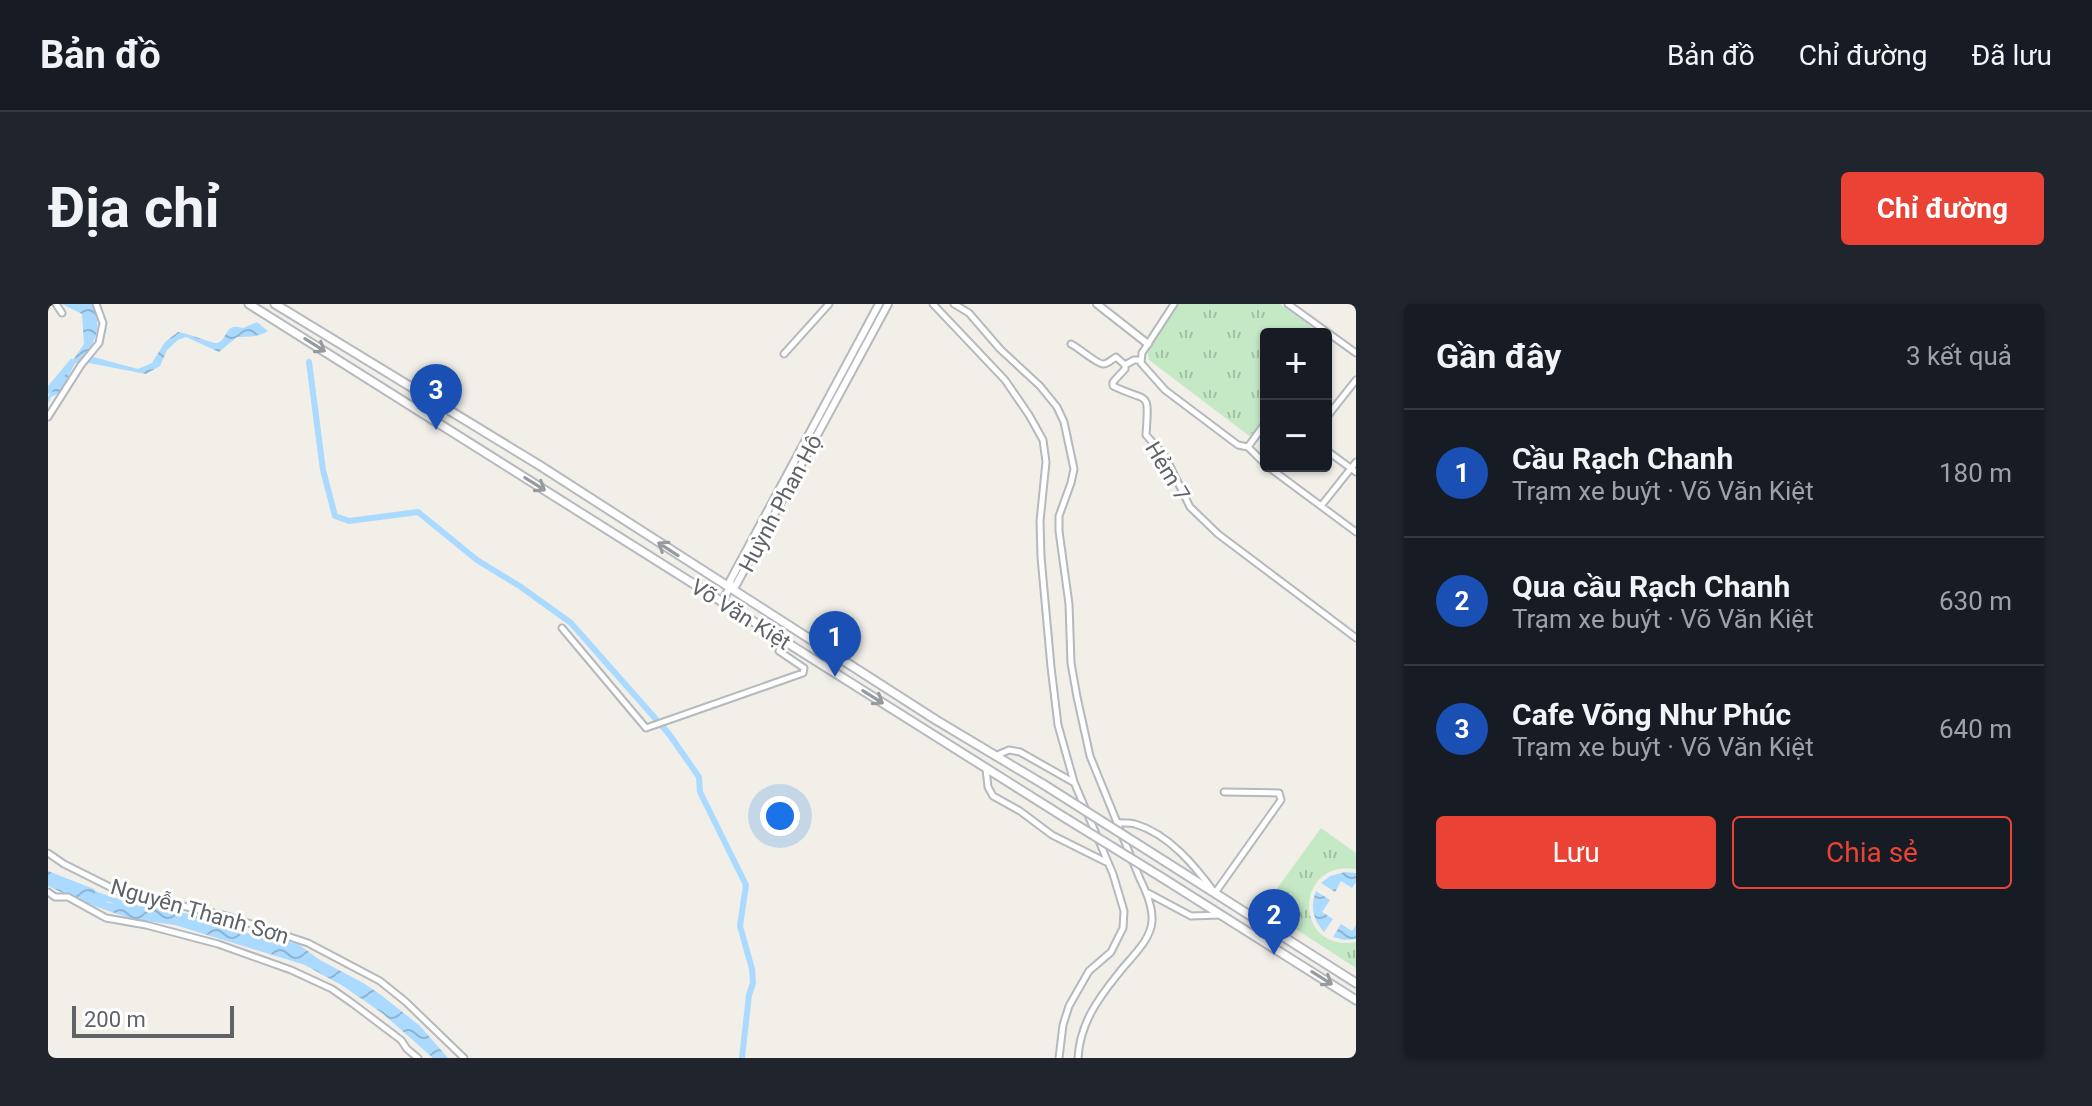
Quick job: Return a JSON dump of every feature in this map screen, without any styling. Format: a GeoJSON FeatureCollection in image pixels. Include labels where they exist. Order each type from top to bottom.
{"type":"FeatureCollection","features":[{"type":"Feature","properties":{"kind":"main road","name":"Võ Văn Kiệt"},"geometry":{"type":"LineString","coordinates":[[249,304],[1356,1000]]}},
{"type":"Feature","properties":{"kind":"main road","name":"Võ Văn Kiệt"},"geometry":{"type":"LineString","coordinates":[[275,304],[539,465],[1356,983]]}},
{"type":"Feature","properties":{"kind":"main road"},"geometry":{"type":"LineString","coordinates":[[380,386],[389,374]]}},
{"type":"Feature","properties":{"kind":"street"},"geometry":{"type":"LineString","coordinates":[[56,304],[62,313]]}},
{"type":"Feature","properties":{"kind":"street"},"geometry":{"type":"LineString","coordinates":[[48,417],[99,343],[103,330],[96,304]]}},
{"type":"Feature","properties":{"kind":"street"},"geometry":{"type":"LineString","coordinates":[[784,354],[829,304]]}},
{"type":"Feature","properties":{"kind":"street","name":"Huỳnh Phan Hộ"},"geometry":{"type":"LineString","coordinates":[[879,304],[730,581],[730,587],[736,585],[888,304]]}},
{"type":"Feature","properties":{"kind":"street"},"geometry":{"type":"LineString","coordinates":[[933,304],[1005,380],[1043,440],[1046,469],[1040,529],[1058,725],[1074,782],[1122,904],[1123,928],[1111,952],[1089,971],[1069,1006],[1059,1058]]}},
{"type":"Feature","properties":{"kind":"street"},"geometry":{"type":"LineString","coordinates":[[954,304],[969,313],[1000,349],[1040,386],[1057,407],[1064,422],[1074,469],[1059,516],[1072,640],[1071,663],[1085,738],[1147,893],[1152,921],[1149,933],[1098,1000],[1079,1039],[1078,1058]]}},
{"type":"Feature","properties":{"kind":"street"},"geometry":{"type":"LineString","coordinates":[[1097,304],[1148,344]]}},
{"type":"Feature","properties":{"kind":"street"},"geometry":{"type":"LineString","coordinates":[[1140,360],[1174,304]]}},
{"type":"Feature","properties":{"kind":"street"},"geometry":{"type":"LineString","coordinates":[[1288,304],[1317,328]]}},
{"type":"Feature","properties":{"kind":"street"},"geometry":{"type":"LineString","coordinates":[[1332,339],[1356,353]]}},
{"type":"Feature","properties":{"kind":"street"},"geometry":{"type":"LineString","coordinates":[[1071,344],[1099,364],[1116,357],[1125,365],[1140,360]]}},
{"type":"Feature","properties":{"kind":"street"},"geometry":{"type":"LineString","coordinates":[[1140,360],[1165,390],[1238,445],[1248,447],[1260,459]]}},
{"type":"Feature","properties":{"kind":"street","name":"Hẻm 7"},"geometry":{"type":"LineString","coordinates":[[1125,365],[1113,386],[1139,395],[1146,401],[1146,435],[1165,456],[1190,507],[1218,534],[1356,638]]}},
{"type":"Feature","properties":{"kind":"street"},"geometry":{"type":"LineString","coordinates":[[1332,410],[1356,380]]}},
{"type":"Feature","properties":{"kind":"street"},"geometry":{"type":"LineString","coordinates":[[1248,447],[1260,430]]}},
{"type":"Feature","properties":{"kind":"street"},"geometry":{"type":"LineString","coordinates":[[1332,454],[1354,471]]}},
{"type":"Feature","properties":{"kind":"street"},"geometry":{"type":"LineString","coordinates":[[1321,506],[1354,471],[1356,462]]}},
{"type":"Feature","properties":{"kind":"street"},"geometry":{"type":"LineString","coordinates":[[1275,472],[1356,532]]}},
{"type":"Feature","properties":{"kind":"street"},"geometry":{"type":"LineString","coordinates":[[722,601],[730,587]]}},
{"type":"Feature","properties":{"kind":"street"},"geometry":{"type":"LineString","coordinates":[[562,628],[646,728],[803,673],[804,668],[779,651],[783,640]]}},
{"type":"Feature","properties":{"kind":"street"},"geometry":{"type":"LineString","coordinates":[[995,756],[1006,750],[1015,751],[1074,782]]}},
{"type":"Feature","properties":{"kind":"street"},"geometry":{"type":"LineString","coordinates":[[986,769],[988,787],[993,796],[1052,835],[1107,862]]}},
{"type":"Feature","properties":{"kind":"street"},"geometry":{"type":"LineString","coordinates":[[1116,821],[1132,823],[1171,844],[1198,869],[1215,893],[1281,800],[1279,793],[1224,792]]}},
{"type":"Feature","properties":{"kind":"street","name":"Nguyễn Thanh Sơn"},"geometry":{"type":"LineString","coordinates":[[48,853],[118,891],[230,917],[308,943],[380,981],[464,1058]]}},
{"type":"Feature","properties":{"kind":"street"},"geometry":{"type":"LineString","coordinates":[[48,892],[68,897],[106,918],[218,944],[291,970],[332,989],[401,1040],[418,1058]]}},
{"type":"Feature","properties":{"kind":"street"},"geometry":{"type":"LineString","coordinates":[[1147,893],[1191,916],[1222,915]]}},
{"type":"Feature","properties":{"kind":"green space"},"geometry":{"type":"Polygon","coordinates":[[[1179,304],[1280,304],[1313,328],[1260,328],[1260,426],[1252,438],[1149,360],[1147,349],[1179,304]]]}},
{"type":"Feature","properties":{"kind":"green space"},"geometry":{"type":"Polygon","coordinates":[[[1321,828],[1356,853],[1356,869],[1336,870],[1321,878],[1312,891],[1309,906],[1312,921],[1321,934],[1335,942],[1356,942],[1356,968],[1263,908],[1321,828]]]}},
{"type":"Feature","properties":{"kind":"water"},"geometry":{"type":"Polygon","coordinates":[[[62,304],[92,304],[97,317],[97,330],[86,355],[138,369],[152,363],[165,342],[178,332],[217,343],[232,327],[243,328],[257,322],[268,331],[257,336],[237,337],[219,352],[186,337],[167,350],[160,366],[146,374],[75,363],[60,393],[51,397],[48,403],[48,397],[84,344],[82,314],[62,304]]]}},
{"type":"Feature","properties":{"kind":"water"},"geometry":{"type":"Polygon","coordinates":[[[48,871],[94,889],[108,903],[164,909],[219,920],[249,934],[298,944],[381,995],[420,1026],[448,1058],[433,1058],[382,1013],[305,965],[175,925],[132,919],[80,901],[48,886],[48,871]]]}},
{"type":"Feature","properties":{"kind":"water"},"geometry":{"type":"Polygon","coordinates":[[[1356,873],[1352,888],[1341,881],[1335,892],[1321,883],[1330,876],[1356,873]]]}},
{"type":"Feature","properties":{"kind":"water"},"geometry":{"type":"Polygon","coordinates":[[[1316,891],[1330,900],[1322,912],[1333,919],[1324,932],[1314,913],[1316,891]]]}},
{"type":"Feature","properties":{"kind":"water"},"geometry":{"type":"Polygon","coordinates":[[[1341,924],[1352,931],[1356,925],[1356,939],[1333,937],[1341,924]]]}},
{"type":"Feature","properties":{"kind":"waterway"},"geometry":{"type":"LineString","coordinates":[[48,391],[72,362]]}},
{"type":"Feature","properties":{"kind":"waterway"},"geometry":{"type":"LineString","coordinates":[[309,362],[323,470],[335,516],[349,521],[418,512],[477,560],[571,623],[669,734],[699,777],[700,792],[746,885],[740,926],[753,983],[742,1058]]}},
{"type":"Feature","properties":{"kind":"waterway"},"geometry":{"type":"LineString","coordinates":[[97,895],[136,908]]}},
{"type":"Feature","properties":{"kind":"place","name":"Cafe Võng Như Phúc"},"geometry":{"type":"Point","coordinates":[436,430]}},
{"type":"Feature","properties":{"kind":"place","name":"Cầu Rạch Chanh"},"geometry":{"type":"Point","coordinates":[835,677]}},
{"type":"Feature","properties":{"kind":"place","name":"Qua cầu Rạch Chanh"},"geometry":{"type":"Point","coordinates":[1274,955]}}]}
